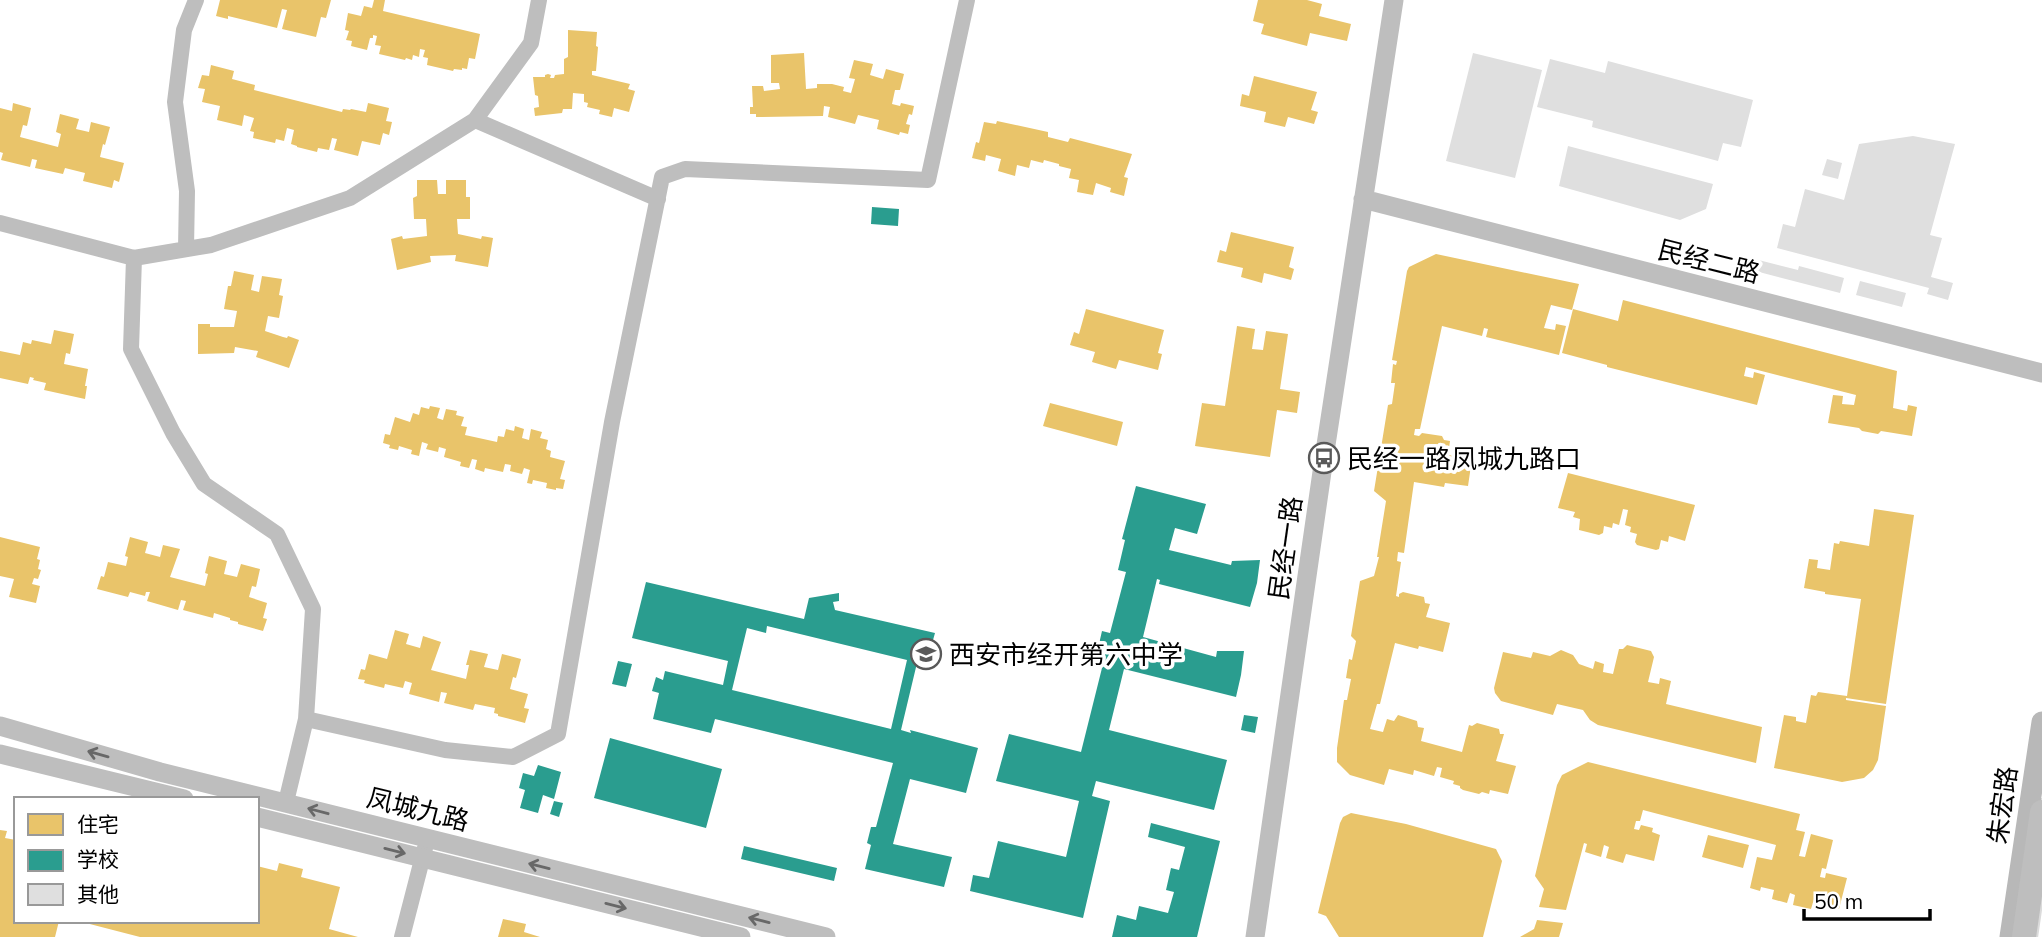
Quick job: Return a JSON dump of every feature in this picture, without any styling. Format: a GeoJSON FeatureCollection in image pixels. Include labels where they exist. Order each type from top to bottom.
{"type":"FeatureCollection","features":[{"type":"Feature","properties":{"kind":"highway"},"geometry":{"type":"LineString","coordinates":[[2024,937],[2042,812]]}},
{"type":"Feature","properties":{"kind":"main road","name":"朱宏路"},"geometry":{"type":"LineString","coordinates":[[2010,937],[2042,723]]}},
{"type":"Feature","properties":{"kind":"street"},"geometry":{"type":"LineString","coordinates":[[186,249],[187,191],[176,102],[184,30],[196,0]]}},
{"type":"Feature","properties":{"kind":"street"},"geometry":{"type":"LineString","coordinates":[[0,223],[134,258],[211,245],[350,198],[475,120],[531,43],[539,0]]}},
{"type":"Feature","properties":{"kind":"street"},"geometry":{"type":"LineString","coordinates":[[306,719],[446,750],[513,757],[558,734],[612,422],[662,177],[685,169],[928,180],[967,0]]}},
{"type":"Feature","properties":{"kind":"street","name":"民经一路"},"geometry":{"type":"LineString","coordinates":[[1255,937],[1394,0]]}},
{"type":"Feature","properties":{"kind":"street"},"geometry":{"type":"LineString","coordinates":[[475,120],[658,199]]}},
{"type":"Feature","properties":{"kind":"street","name":"民经二路"},"geometry":{"type":"LineString","coordinates":[[1363,200],[2042,373]]}},
{"type":"Feature","properties":{"kind":"street"},"geometry":{"type":"LineString","coordinates":[[134,258],[131,349],[173,433],[204,484],[277,534],[313,609],[306,719],[286,802]]}},
{"type":"Feature","properties":{"kind":"street","name":"凤城九路"},"geometry":{"type":"LineString","coordinates":[[0,726],[160,772],[286,802],[425,848],[741,937]]}},
{"type":"Feature","properties":{"kind":"street"},"geometry":{"type":"LineString","coordinates":[[0,754],[176,797]]}},
{"type":"Feature","properties":{"kind":"street","name":"凤城九路"},"geometry":{"type":"LineString","coordinates":[[259,817],[425,848],[826,937]]}},
{"type":"Feature","properties":{"kind":"street"},"geometry":{"type":"LineString","coordinates":[[402,937],[425,848]]}},
{"type":"Feature","properties":{"kind":"building: 住宅"},"geometry":{"type":"Polygon","coordinates":[[[220,0],[331,0],[326,18],[321,17],[316,37],[282,29],[287,10],[282,9],[277,28],[228,16],[228,19],[216,16],[220,0]]]}},
{"type":"Feature","properties":{"kind":"building: 住宅"},"geometry":{"type":"Polygon","coordinates":[[[374,0],[385,0],[383,11],[480,34],[475,59],[469,58],[467,69],[453,71],[427,65],[428,58],[423,57],[425,50],[420,49],[419,57],[413,55],[412,60],[379,54],[381,46],[375,45],[377,36],[373,35],[367,50],[351,46],[352,41],[346,40],[349,31],[345,30],[348,13],[361,16],[364,6],[372,8],[374,0]]]}},
{"type":"Feature","properties":{"kind":"building: 住宅"},"geometry":{"type":"Polygon","coordinates":[[[1258,0],[1307,0],[1322,4],[1319,16],[1351,24],[1347,41],[1310,33],[1307,46],[1261,34],[1264,24],[1253,21],[1258,0]]]}},
{"type":"Feature","properties":{"kind":"building: 住宅"},"geometry":{"type":"Polygon","coordinates":[[[568,30],[597,32],[596,71],[592,71],[592,75],[630,84],[628,89],[635,91],[629,112],[614,108],[612,117],[599,114],[600,110],[587,107],[584,94],[573,93],[572,109],[535,116],[534,108],[539,107],[533,77],[545,77],[548,74],[551,75],[550,78],[554,78],[555,75],[564,74],[564,59],[568,57],[568,30]]]}},
{"type":"Feature","properties":{"kind":"building: 住宅"},"geometry":{"type":"Polygon","coordinates":[[[804,53],[806,89],[817,88],[817,84],[832,84],[844,87],[843,91],[851,93],[855,79],[849,78],[854,60],[873,64],[870,75],[883,79],[886,69],[904,74],[900,90],[895,90],[892,104],[914,106],[906,124],[910,125],[908,134],[900,132],[899,135],[877,129],[879,120],[858,115],[855,124],[828,117],[830,107],[824,106],[823,116],[756,117],[756,114],[750,114],[750,107],[753,107],[752,86],[763,86],[764,91],[780,89],[779,83],[771,83],[771,55],[804,53]]]}},
{"type":"Feature","properties":{"kind":"building: 住宅"},"geometry":{"type":"Polygon","coordinates":[[[211,65],[234,71],[232,79],[255,85],[254,90],[342,112],[343,109],[351,109],[366,112],[368,103],[389,108],[386,121],[392,122],[389,135],[383,133],[380,145],[362,141],[358,156],[334,150],[337,139],[332,138],[329,150],[318,148],[317,152],[297,147],[291,144],[294,130],[287,128],[284,141],[276,139],[275,143],[253,138],[254,132],[250,131],[254,118],[244,115],[242,126],[217,120],[220,106],[202,102],[205,89],[198,88],[202,75],[209,76],[211,65]]]}},
{"type":"Feature","properties":{"kind":"building: 住宅"},"geometry":{"type":"Polygon","coordinates":[[[1254,76],[1317,92],[1311,110],[1318,112],[1314,124],[1288,117],[1285,127],[1264,122],[1266,112],[1240,106],[1242,94],[1249,96],[1254,76]]]}},
{"type":"Feature","properties":{"kind":"building: 住宅"},"geometry":{"type":"Polygon","coordinates":[[[13,103],[31,108],[27,126],[23,125],[20,137],[58,147],[61,134],[56,132],[60,114],[79,119],[76,129],[89,132],[91,122],[110,127],[100,157],[124,163],[119,182],[114,180],[112,188],[83,181],[85,173],[65,168],[63,174],[35,168],[37,160],[32,159],[30,167],[1,160],[3,153],[0,152],[0,108],[12,111],[13,103]]]}},
{"type":"Feature","properties":{"kind":"building: 住宅"},"geometry":{"type":"Polygon","coordinates":[[[997,121],[1048,132],[1048,137],[1068,142],[1070,138],[1132,154],[1124,177],[1128,178],[1124,196],[1110,192],[1111,188],[1096,183],[1093,195],[1077,192],[1079,180],[1069,178],[1071,169],[1044,160],[1043,163],[1031,160],[1029,168],[1017,165],[1015,176],[998,171],[1001,159],[986,155],[985,161],[972,158],[984,122],[996,124],[997,121]]]}},
{"type":"Feature","properties":{"kind":"building: 住宅"},"geometry":{"type":"Polygon","coordinates":[[[417,180],[437,180],[438,194],[446,194],[446,180],[466,180],[466,197],[470,197],[470,219],[457,219],[458,234],[481,239],[482,236],[493,238],[488,267],[455,261],[456,255],[430,256],[431,262],[397,270],[391,239],[427,236],[426,219],[414,219],[413,198],[417,196],[417,180]]]}},
{"type":"Feature","properties":{"kind":"building: 住宅"},"geometry":{"type":"Polygon","coordinates":[[[1231,232],[1294,247],[1289,267],[1294,269],[1291,280],[1264,273],[1262,283],[1241,277],[1243,268],[1217,262],[1220,250],[1226,252],[1231,232]]]}},
{"type":"Feature","properties":{"kind":"building: 住宅"},"geometry":{"type":"Polygon","coordinates":[[[1436,254],[1579,284],[1572,310],[1551,305],[1544,328],[1555,330],[1556,324],[1566,326],[1559,355],[1486,337],[1488,329],[1484,328],[1482,336],[1442,326],[1420,429],[1415,429],[1414,435],[1419,436],[1422,433],[1442,436],[1444,440],[1450,441],[1448,455],[1472,459],[1468,486],[1445,483],[1444,487],[1414,482],[1404,553],[1398,552],[1397,561],[1401,562],[1396,596],[1399,597],[1403,592],[1424,597],[1425,603],[1430,604],[1426,617],[1450,623],[1443,652],[1395,643],[1380,704],[1377,704],[1370,729],[1383,732],[1387,719],[1394,721],[1398,715],[1417,721],[1418,727],[1424,728],[1421,741],[1462,752],[1469,725],[1477,723],[1499,729],[1500,734],[1504,734],[1496,761],[1516,766],[1508,794],[1490,790],[1489,794],[1479,794],[1463,790],[1453,784],[1454,781],[1440,777],[1442,768],[1437,767],[1434,776],[1414,770],[1413,775],[1389,769],[1384,785],[1350,775],[1337,762],[1344,700],[1347,700],[1351,679],[1346,678],[1356,641],[1351,636],[1360,581],[1374,576],[1379,557],[1386,501],[1374,491],[1388,405],[1392,404],[1395,383],[1391,383],[1393,364],[1396,365],[1397,361],[1392,360],[1407,271],[1409,267],[1436,254]]]}},
{"type":"Feature","properties":{"kind":"building: 住宅"},"geometry":{"type":"Polygon","coordinates":[[[234,271],[254,275],[251,290],[259,292],[262,276],[282,279],[279,295],[283,296],[279,318],[268,316],[265,331],[299,340],[289,368],[256,357],[258,351],[235,347],[234,353],[198,354],[198,324],[234,327],[237,311],[224,309],[234,271]]]}},
{"type":"Feature","properties":{"kind":"building: 住宅"},"geometry":{"type":"Polygon","coordinates":[[[1623,300],[1897,371],[1893,408],[1907,411],[1908,405],[1917,407],[1912,436],[1881,431],[1878,434],[1828,423],[1833,395],[1843,396],[1842,404],[1854,405],[1856,395],[1746,367],[1744,376],[1753,378],[1754,372],[1765,375],[1757,405],[1562,353],[1573,309],[1618,321],[1623,300]]]}},
{"type":"Feature","properties":{"kind":"building: 住宅"},"geometry":{"type":"Polygon","coordinates":[[[1086,309],[1164,330],[1158,353],[1162,354],[1158,370],[1119,360],[1116,369],[1092,362],[1095,352],[1070,345],[1074,332],[1079,334],[1086,309]]]}},
{"type":"Feature","properties":{"kind":"building: 住宅"},"geometry":{"type":"Polygon","coordinates":[[[1237,326],[1255,329],[1252,349],[1263,350],[1266,331],[1288,334],[1280,389],[1300,392],[1297,413],[1277,410],[1270,457],[1195,446],[1202,403],[1225,406],[1237,326]]]}},
{"type":"Feature","properties":{"kind":"building: 住宅"},"geometry":{"type":"Polygon","coordinates":[[[54,330],[74,334],[70,354],[66,353],[64,364],[88,369],[85,399],[44,390],[46,383],[30,377],[28,384],[0,378],[0,351],[20,355],[23,342],[31,344],[32,340],[51,344],[54,330]]]}},
{"type":"Feature","properties":{"kind":"building: 住宅"},"geometry":{"type":"Polygon","coordinates":[[[1050,403],[1123,422],[1117,446],[1043,426],[1050,403]]]}},
{"type":"Feature","properties":{"kind":"building: 住宅"},"geometry":{"type":"Polygon","coordinates":[[[430,406],[440,408],[437,418],[443,420],[446,409],[457,411],[456,415],[464,417],[461,426],[467,427],[465,435],[497,442],[498,436],[504,437],[506,429],[514,431],[515,426],[524,429],[522,438],[529,440],[531,429],[542,432],[540,438],[548,440],[546,449],[551,451],[550,457],[565,461],[560,479],[565,480],[563,489],[546,488],[547,483],[533,480],[532,484],[527,483],[530,470],[524,468],[522,474],[510,471],[511,465],[505,464],[503,472],[485,468],[484,472],[475,469],[477,460],[472,459],[469,468],[460,466],[461,462],[444,457],[446,449],[439,447],[438,452],[426,449],[428,444],[422,442],[419,456],[411,454],[412,450],[399,446],[398,450],[389,448],[390,445],[383,443],[385,434],[390,435],[395,417],[410,422],[413,413],[419,415],[421,407],[429,409],[430,406]]]}},
{"type":"Feature","properties":{"kind":"building: 住宅"},"geometry":{"type":"Polygon","coordinates":[[[1568,473],[1695,505],[1685,541],[1669,536],[1668,542],[1661,540],[1659,549],[1656,550],[1637,545],[1637,534],[1630,532],[1631,527],[1625,525],[1628,510],[1623,509],[1619,525],[1613,523],[1612,528],[1604,526],[1603,533],[1599,535],[1579,530],[1580,519],[1573,517],[1575,512],[1558,508],[1568,473]]]}},
{"type":"Feature","properties":{"kind":"building: 住宅"},"geometry":{"type":"Polygon","coordinates":[[[1874,509],[1914,515],[1886,704],[1846,698],[1886,706],[1878,760],[1873,770],[1864,778],[1842,782],[1774,768],[1784,715],[1796,717],[1796,721],[1806,723],[1811,695],[1816,696],[1818,692],[1847,696],[1861,599],[1804,588],[1809,559],[1818,560],[1817,568],[1830,570],[1834,543],[1839,544],[1840,541],[1869,546],[1874,509]]]}},
{"type":"Feature","properties":{"kind":"building: 住宅"},"geometry":{"type":"Polygon","coordinates":[[[0,537],[40,547],[37,559],[40,560],[38,569],[41,570],[38,579],[34,578],[32,584],[40,586],[36,603],[9,597],[14,579],[0,576],[0,537]]]}},
{"type":"Feature","properties":{"kind":"building: 住宅"},"geometry":{"type":"Polygon","coordinates":[[[130,537],[148,542],[145,553],[160,557],[163,545],[180,549],[170,577],[205,586],[209,556],[227,561],[224,574],[237,577],[241,564],[260,569],[256,587],[252,586],[249,597],[267,603],[263,618],[267,619],[263,631],[214,613],[213,618],[183,610],[186,601],[181,600],[178,610],[147,601],[150,592],[146,592],[145,596],[130,592],[128,597],[97,589],[108,562],[126,566],[128,557],[125,556],[130,537]]]}},
{"type":"Feature","properties":{"kind":"building: 住宅"},"geometry":{"type":"Polygon","coordinates":[[[395,630],[409,634],[406,644],[420,648],[423,636],[441,642],[431,670],[466,679],[470,650],[488,654],[484,667],[498,670],[502,654],[521,659],[510,689],[528,694],[524,708],[529,709],[525,723],[498,716],[494,713],[495,708],[475,704],[473,710],[444,703],[447,693],[441,692],[439,702],[409,694],[412,683],[405,681],[403,688],[385,684],[384,688],[358,679],[361,669],[365,670],[369,654],[387,659],[395,630]]]}},
{"type":"Feature","properties":{"kind":"building: 住宅"},"geometry":{"type":"Polygon","coordinates":[[[1627,645],[1651,651],[1654,657],[1648,682],[1659,684],[1660,678],[1671,681],[1666,704],[1762,727],[1756,763],[1598,725],[1590,720],[1583,710],[1557,704],[1553,715],[1501,701],[1495,693],[1503,652],[1531,658],[1533,652],[1550,656],[1561,650],[1573,655],[1579,664],[1593,669],[1595,661],[1604,664],[1603,672],[1613,674],[1619,649],[1627,645]]]}},
{"type":"Feature","properties":{"kind":"building: 住宅"},"geometry":{"type":"Polygon","coordinates":[[[1588,762],[1800,814],[1796,830],[1805,832],[1799,856],[1805,857],[1811,834],[1833,840],[1826,869],[1822,868],[1820,877],[1825,878],[1826,873],[1847,878],[1839,909],[1814,899],[1811,909],[1793,905],[1795,895],[1790,893],[1787,903],[1772,899],[1774,890],[1761,887],[1760,891],[1750,888],[1757,857],[1772,860],[1776,845],[1643,810],[1634,829],[1639,830],[1641,825],[1653,828],[1652,832],[1660,835],[1654,861],[1626,854],[1623,863],[1606,858],[1609,847],[1604,845],[1601,857],[1585,852],[1587,844],[1584,843],[1566,910],[1539,907],[1544,889],[1535,876],[1557,785],[1562,775],[1588,762]]]}},
{"type":"Feature","properties":{"kind":"building: 住宅"},"geometry":{"type":"Polygon","coordinates":[[[1351,813],[1406,824],[1496,849],[1502,861],[1483,937],[1339,937],[1326,916],[1318,913],[1340,823],[1343,817],[1351,813]]]}},
{"type":"Feature","properties":{"kind":"building: 住宅"},"geometry":{"type":"Polygon","coordinates":[[[0,830],[7,831],[5,838],[14,840],[14,923],[58,923],[55,937],[0,937],[0,830]]]}},
{"type":"Feature","properties":{"kind":"building: 住宅"},"geometry":{"type":"Polygon","coordinates":[[[1708,835],[1749,845],[1743,868],[1702,857],[1708,835]]]}},
{"type":"Feature","properties":{"kind":"building: 住宅"},"geometry":{"type":"Polygon","coordinates":[[[279,863],[303,869],[301,877],[340,887],[329,929],[358,937],[140,937],[86,923],[259,923],[259,866],[277,871],[279,863]]]}},
{"type":"Feature","properties":{"kind":"building: 住宅"},"geometry":{"type":"Polygon","coordinates":[[[503,919],[526,924],[524,932],[540,937],[498,937],[503,919]]]}},
{"type":"Feature","properties":{"kind":"building: 住宅"},"geometry":{"type":"Polygon","coordinates":[[[1537,920],[1563,923],[1559,937],[1520,937],[1534,929],[1537,920]]]}},
{"type":"Feature","properties":{"kind":"building: 学校"},"geometry":{"type":"Polygon","coordinates":[[[872,207],[899,209],[898,226],[871,224],[872,207]]]}},
{"type":"Feature","properties":{"kind":"building: 学校"},"geometry":{"type":"Polygon","coordinates":[[[1136,486],[1206,504],[1197,534],[1175,528],[1169,550],[1231,565],[1232,561],[1260,560],[1250,607],[1159,584],[1160,580],[1157,579],[1143,637],[1216,657],[1217,651],[1244,651],[1236,697],[1124,669],[1109,730],[1227,760],[1214,810],[1096,781],[1092,796],[1110,801],[1083,918],[970,891],[973,875],[989,878],[998,841],[1066,857],[1079,801],[996,781],[1009,734],[1081,752],[1104,660],[1096,657],[1102,631],[1110,633],[1126,572],[1118,570],[1125,540],[1122,539],[1136,486]]]}},
{"type":"Feature","properties":{"kind":"building: 学校"},"geometry":{"type":"Polygon","coordinates":[[[646,582],[804,619],[809,598],[839,593],[839,601],[833,602],[835,610],[935,633],[926,665],[917,663],[901,730],[978,748],[966,793],[910,779],[893,844],[952,857],[944,887],[865,869],[871,845],[867,843],[871,827],[876,827],[893,763],[715,719],[711,733],[653,719],[659,693],[652,691],[656,677],[663,680],[665,671],[723,685],[728,661],[632,638],[646,582]],[[767,626],[766,633],[747,628],[732,690],[891,729],[907,660],[767,626]]]}},
{"type":"Feature","properties":{"kind":"building: 学校"},"geometry":{"type":"Polygon","coordinates":[[[618,661],[632,664],[626,687],[612,684],[618,661]]]}},
{"type":"Feature","properties":{"kind":"building: 学校"},"geometry":{"type":"Polygon","coordinates":[[[1244,715],[1258,717],[1255,733],[1241,730],[1244,715]]]}},
{"type":"Feature","properties":{"kind":"building: 学校"},"geometry":{"type":"Polygon","coordinates":[[[610,738],[722,769],[706,828],[594,798],[610,738]]]}},
{"type":"Feature","properties":{"kind":"building: 学校"},"geometry":{"type":"Polygon","coordinates":[[[538,765],[561,772],[554,799],[543,795],[538,813],[520,808],[525,790],[519,788],[523,773],[534,776],[538,765]]]}},
{"type":"Feature","properties":{"kind":"building: 学校"},"geometry":{"type":"Polygon","coordinates":[[[554,801],[563,803],[559,817],[550,814],[554,801]]]}},
{"type":"Feature","properties":{"kind":"building: 学校"},"geometry":{"type":"Polygon","coordinates":[[[1151,823],[1220,841],[1197,937],[1112,937],[1117,915],[1136,920],[1139,906],[1168,913],[1174,892],[1166,890],[1171,868],[1179,870],[1185,847],[1148,837],[1151,823]]]}},
{"type":"Feature","properties":{"kind":"building: 学校"},"geometry":{"type":"Polygon","coordinates":[[[744,846],[837,868],[834,881],[741,859],[744,846]]]}},
{"type":"Feature","properties":{"kind":"building: 其他"},"geometry":{"type":"Polygon","coordinates":[[[1473,53],[1542,70],[1515,178],[1446,161],[1473,53]]]}},
{"type":"Feature","properties":{"kind":"building: 其他"},"geometry":{"type":"Polygon","coordinates":[[[1550,59],[1605,73],[1608,61],[1753,100],[1741,147],[1723,143],[1718,161],[1592,127],[1593,121],[1537,107],[1550,59]]]}},
{"type":"Feature","properties":{"kind":"building: 其他"},"geometry":{"type":"Polygon","coordinates":[[[1913,136],[1955,144],[1930,235],[1942,238],[1931,277],[1953,283],[1948,300],[1927,294],[1929,288],[1777,248],[1783,224],[1795,227],[1805,189],[1844,200],[1859,144],[1913,136]]]}},
{"type":"Feature","properties":{"kind":"building: 其他"},"geometry":{"type":"Polygon","coordinates":[[[1568,146],[1713,184],[1706,209],[1680,220],[1559,186],[1568,146]]]}},
{"type":"Feature","properties":{"kind":"building: 其他"},"geometry":{"type":"Polygon","coordinates":[[[1827,159],[1842,163],[1838,179],[1822,175],[1827,159]]]}},
{"type":"Feature","properties":{"kind":"building: 其他"},"geometry":{"type":"Polygon","coordinates":[[[1743,256],[1798,270],[1799,266],[1844,278],[1840,293],[1740,267],[1743,256]]]}},
{"type":"Feature","properties":{"kind":"building: 其他"},"geometry":{"type":"Polygon","coordinates":[[[1860,281],[1906,293],[1902,307],[1856,295],[1860,281]]]}},
{"type":"Feature","properties":{"kind":"place","name":"民经一路凤城九路口"},"geometry":{"type":"Point","coordinates":[1324,458]}},
{"type":"Feature","properties":{"kind":"place","name":"西安市经开第六中学"},"geometry":{"type":"Point","coordinates":[926,654]}}]}
